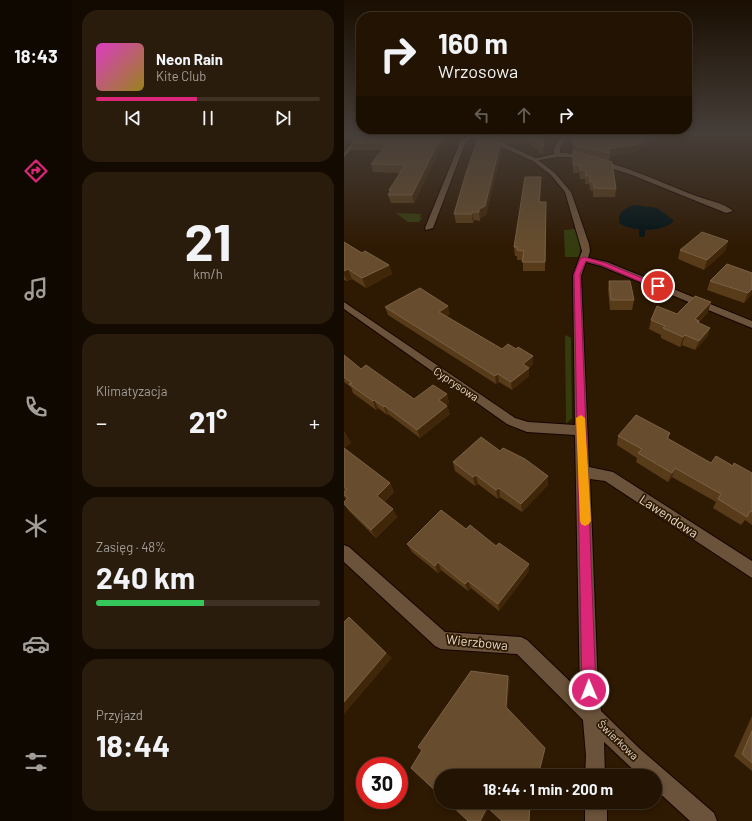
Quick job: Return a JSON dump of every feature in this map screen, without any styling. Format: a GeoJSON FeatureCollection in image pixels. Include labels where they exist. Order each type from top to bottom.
{"type":"FeatureCollection","features":[{"type":"Feature","properties":{"kind":"street"},"geometry":{"type":"LineString","coordinates":[[429,228],[452,171]]}},
{"type":"Feature","properties":{"kind":"street","name":"Świerkowa"},"geometry":{"type":"LineString","coordinates":[[550,171],[565,186],[585,244],[584,259],[577,276],[582,472],[585,507],[589,690],[592,715],[633,756],[706,821]]}},
{"type":"Feature","properties":{"kind":"street"},"geometry":{"type":"LineString","coordinates":[[626,171],[729,211]]}},
{"type":"Feature","properties":{"kind":"street"},"geometry":{"type":"LineString","coordinates":[[584,259],[604,264],[752,325]]}},
{"type":"Feature","properties":{"kind":"street","name":"Cyprysowa"},"geometry":{"type":"LineString","coordinates":[[344,305],[511,420],[527,428],[581,430]]}},
{"type":"Feature","properties":{"kind":"street","name":"Lawendowa"},"geometry":{"type":"LineString","coordinates":[[582,472],[608,476],[752,570]]}},
{"type":"Feature","properties":{"kind":"street","name":"Wierzbowa"},"geometry":{"type":"LineString","coordinates":[[344,552],[441,640],[521,646],[592,715]]}},
{"type":"Feature","properties":{"kind":"street"},"geometry":{"type":"LineString","coordinates":[[592,715],[596,756],[595,769]]}},
{"type":"Feature","properties":{"kind":"street"},"geometry":{"type":"LineString","coordinates":[[596,809],[596,821]]}},
{"type":"Feature","properties":{"kind":"green space"},"geometry":{"type":"Polygon","coordinates":[[[396,213],[421,214],[420,217],[422,218],[419,222],[408,222],[396,213]]]}},
{"type":"Feature","properties":{"kind":"green space"},"geometry":{"type":"Polygon","coordinates":[[[575,229],[580,243],[578,257],[565,257],[564,230],[575,229]]]}},
{"type":"Feature","properties":{"kind":"green space"},"geometry":{"type":"Polygon","coordinates":[[[565,335],[571,338],[572,418],[566,424],[565,335]]]}},
{"type":"Feature","properties":{"kind":"shaded area"},"geometry":{"type":"Polygon","coordinates":[[[634,205],[657,208],[673,220],[673,222],[668,226],[647,230],[632,228],[620,224],[620,214],[625,209],[634,205]]]}},
{"type":"Feature","properties":{"kind":"building"},"geometry":{"type":"Polygon","coordinates":[[[401,171],[424,171],[412,195],[388,195],[391,190],[389,190],[401,171]]]}},
{"type":"Feature","properties":{"kind":"building"},"geometry":{"type":"Polygon","coordinates":[[[467,171],[494,171],[485,206],[479,209],[479,212],[472,212],[472,214],[454,214],[467,171]]]}},
{"type":"Feature","properties":{"kind":"building"},"geometry":{"type":"Polygon","coordinates":[[[585,171],[613,171],[616,189],[594,188],[593,182],[590,182],[590,176],[586,176],[585,171]]]}},
{"type":"Feature","properties":{"kind":"building"},"geometry":{"type":"Polygon","coordinates":[[[525,177],[541,177],[539,202],[546,202],[545,262],[522,262],[524,251],[517,250],[517,247],[514,247],[525,177]]]}},
{"type":"Feature","properties":{"kind":"building"},"geometry":{"type":"Polygon","coordinates":[[[702,232],[728,241],[707,260],[680,250],[702,232]]]}},
{"type":"Feature","properties":{"kind":"building"},"geometry":{"type":"Polygon","coordinates":[[[344,242],[362,253],[365,251],[389,265],[362,278],[348,269],[344,271],[344,242]]]}},
{"type":"Feature","properties":{"kind":"building"},"geometry":{"type":"Polygon","coordinates":[[[727,264],[752,273],[752,289],[748,293],[710,281],[727,264]]]}},
{"type":"Feature","properties":{"kind":"building"},"geometry":{"type":"Polygon","coordinates":[[[609,281],[630,281],[634,300],[611,300],[609,281]]]}},
{"type":"Feature","properties":{"kind":"building"},"geometry":{"type":"Polygon","coordinates":[[[420,288],[448,306],[439,312],[502,349],[508,344],[516,349],[518,347],[533,356],[523,364],[529,368],[511,382],[498,374],[495,376],[385,307],[420,288]]]}},
{"type":"Feature","properties":{"kind":"building"},"geometry":{"type":"Polygon","coordinates":[[[695,296],[711,302],[695,319],[699,321],[697,322],[710,328],[699,341],[685,335],[683,337],[663,328],[665,326],[651,320],[657,306],[677,314],[695,296]]]}},
{"type":"Feature","properties":{"kind":"building"},"geometry":{"type":"Polygon","coordinates":[[[344,355],[361,369],[366,365],[414,399],[433,385],[447,394],[439,400],[447,406],[417,430],[385,406],[384,407],[374,400],[373,401],[349,384],[352,383],[344,377],[344,355]]]}},
{"type":"Feature","properties":{"kind":"building"},"geometry":{"type":"Polygon","coordinates":[[[636,415],[670,433],[667,438],[711,463],[716,456],[733,466],[734,463],[752,473],[752,512],[750,511],[747,517],[718,499],[721,494],[675,468],[672,473],[638,453],[642,449],[618,436],[636,415]]]}},
{"type":"Feature","properties":{"kind":"building"},"geometry":{"type":"Polygon","coordinates":[[[481,437],[500,451],[503,448],[525,459],[548,476],[521,504],[499,488],[496,490],[476,475],[473,477],[453,462],[481,437]]]}},
{"type":"Feature","properties":{"kind":"building"},"geometry":{"type":"Polygon","coordinates":[[[344,448],[390,483],[377,496],[393,509],[371,530],[344,504],[348,498],[344,495],[344,492],[347,490],[344,487],[344,448]]]}},
{"type":"Feature","properties":{"kind":"building"},"geometry":{"type":"Polygon","coordinates":[[[441,510],[466,529],[470,525],[496,546],[499,543],[529,564],[498,604],[468,581],[465,584],[438,562],[435,566],[407,544],[441,510]]]}},
{"type":"Feature","properties":{"kind":"building"},"geometry":{"type":"Polygon","coordinates":[[[349,617],[386,653],[344,702],[344,622],[349,617]]]}},
{"type":"Feature","properties":{"kind":"building"},"geometry":{"type":"Polygon","coordinates":[[[471,671],[508,676],[506,707],[545,748],[540,769],[434,769],[434,789],[411,768],[422,750],[418,747],[471,671]]]}},
{"type":"Feature","properties":{"kind":"building"},"geometry":{"type":"Polygon","coordinates":[[[752,731],[752,763],[742,754],[752,731]]]}},
{"type":"Feature","properties":{"kind":"building"},"geometry":{"type":"Polygon","coordinates":[[[455,809],[486,809],[480,821],[468,821],[455,809]]]}},
{"type":"Feature","properties":{"kind":"building"},"geometry":{"type":"Polygon","coordinates":[[[489,809],[530,809],[529,821],[502,821],[489,809]]]}},
{"type":"Feature","properties":{"kind":"slow traffic"},"geometry":{"type":"LineString","coordinates":[[581,418],[585,521]]}},
{"type":"Feature","properties":{"kind":"route"},"geometry":{"type":"LineString","coordinates":[[589,690],[585,507],[582,472],[577,274],[584,259],[592,260],[658,286]]}}]}
